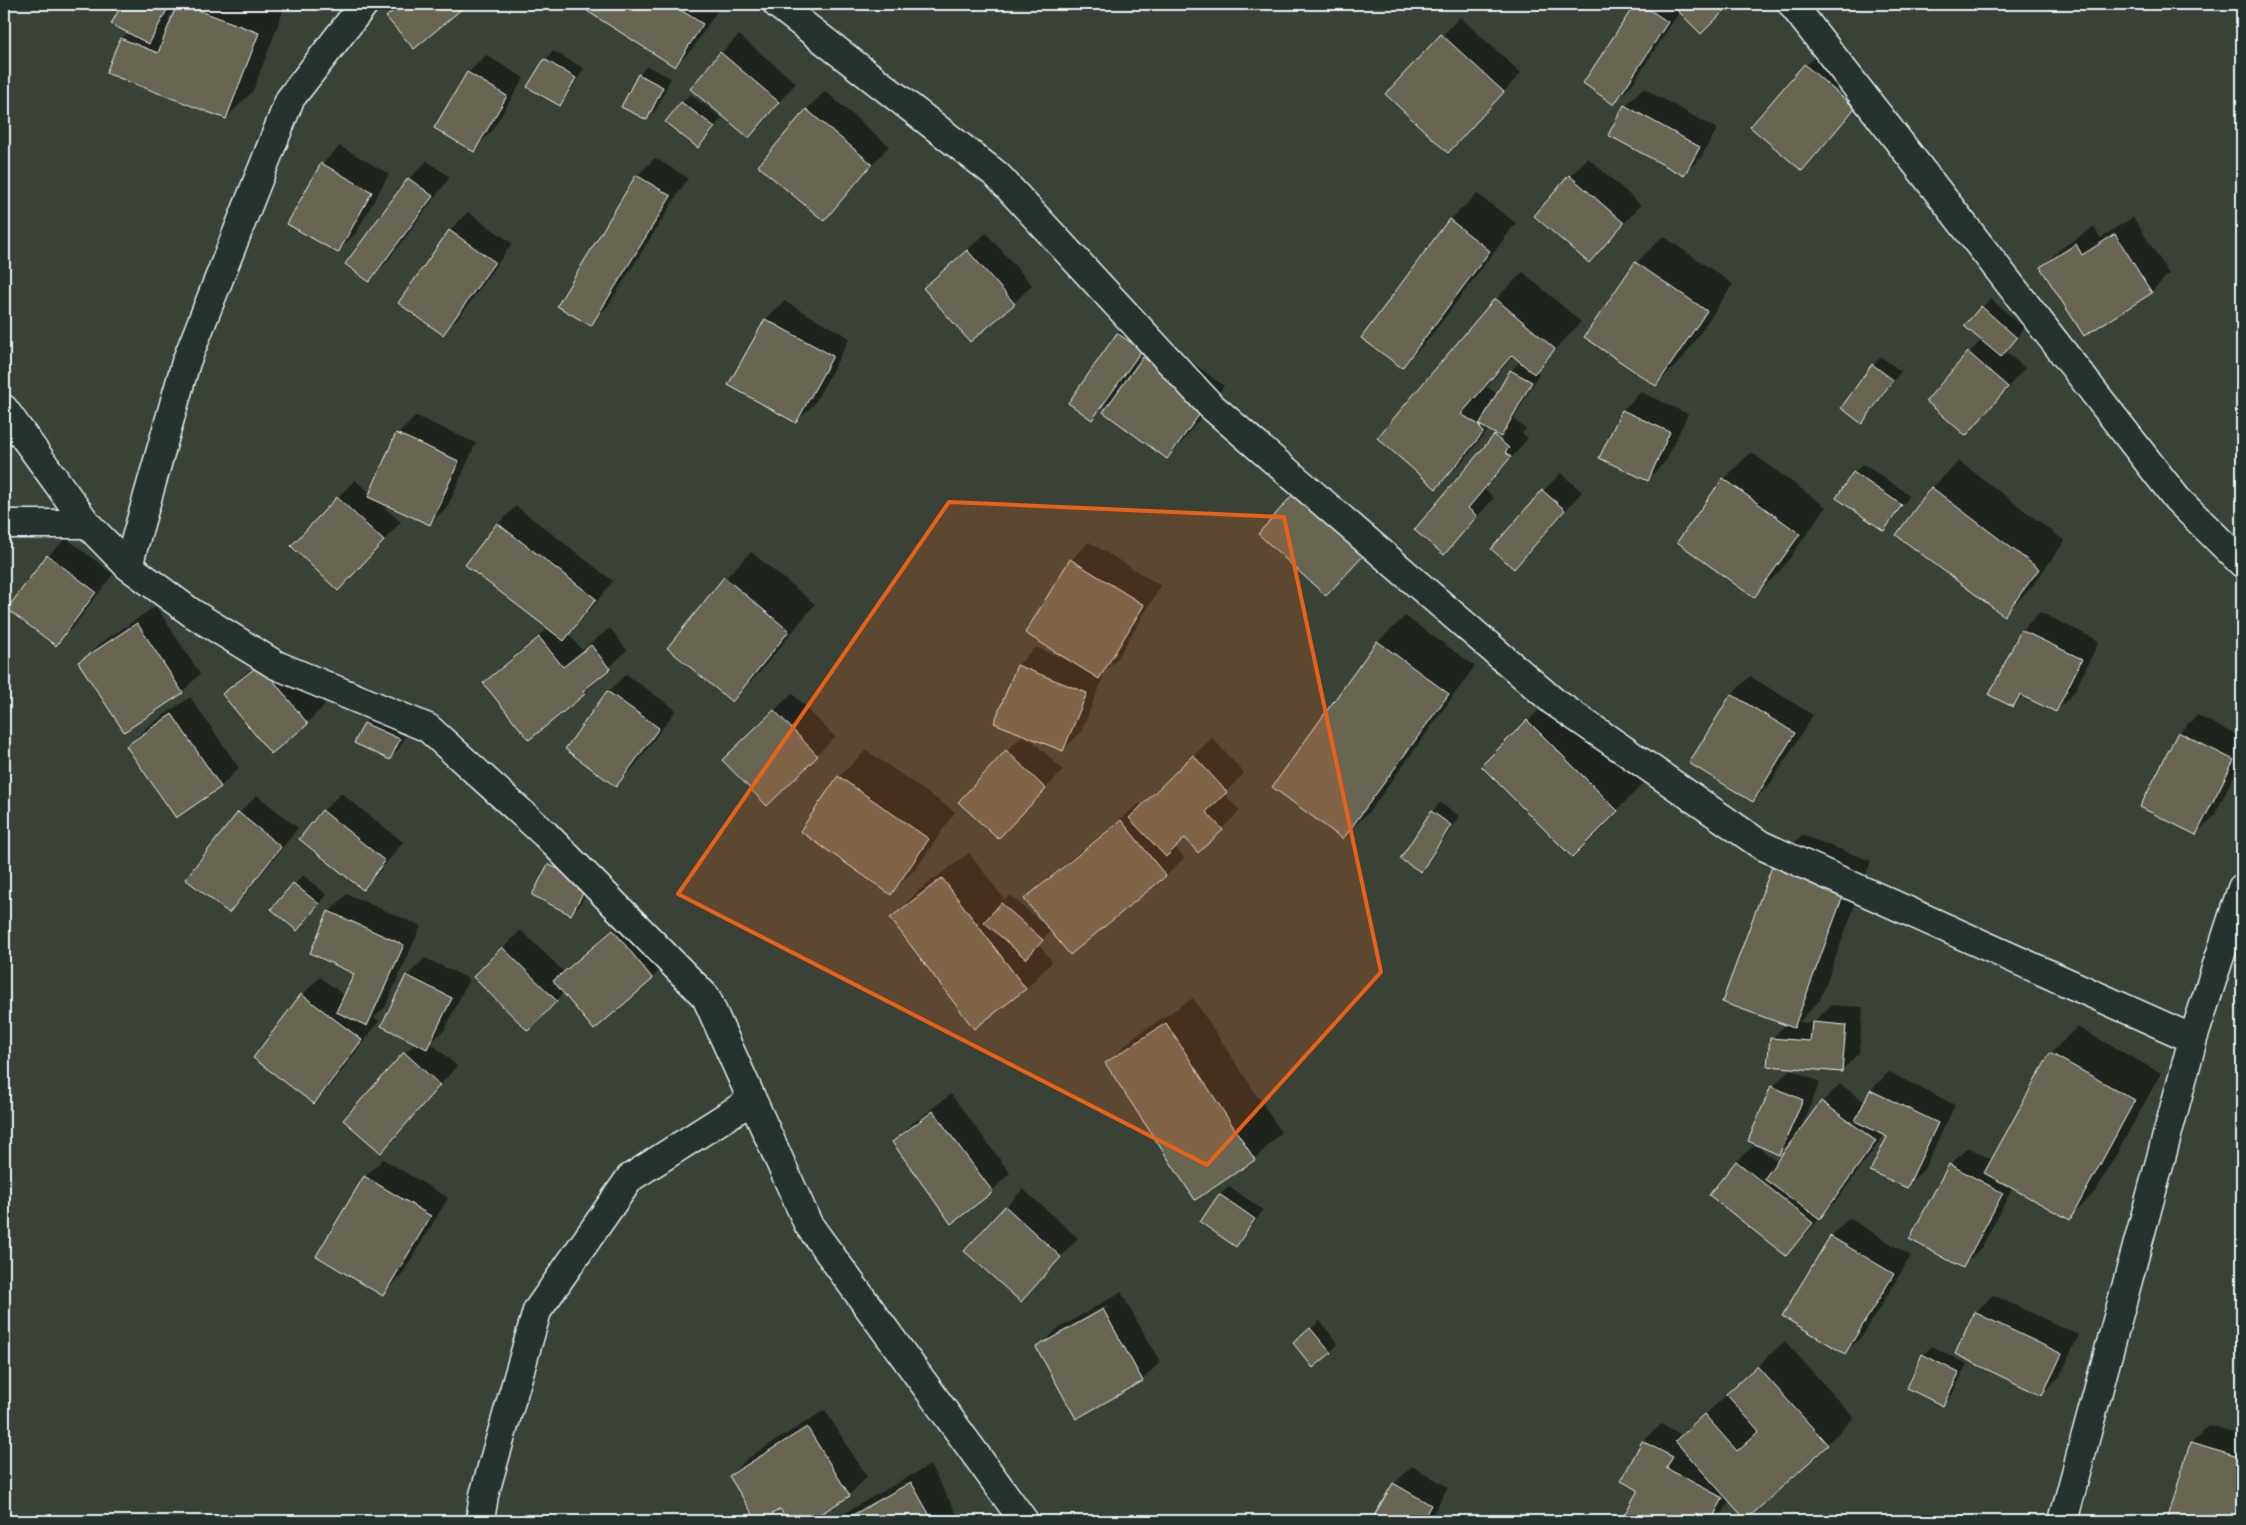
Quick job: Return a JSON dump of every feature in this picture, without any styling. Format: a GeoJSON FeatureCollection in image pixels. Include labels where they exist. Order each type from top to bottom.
{"type":"FeatureCollection","features":[{"type":"Feature","properties":{"kind":"street"},"geometry":{"type":"LineString","coordinates":[[128,566],[186,362],[290,99],[364,4]]}},
{"type":"Feature","properties":{"kind":"street"},"geometry":{"type":"LineString","coordinates":[[777,4],[998,175],[1210,405],[1553,701],[1761,845],[2193,1040]]}},
{"type":"Feature","properties":{"kind":"street"},"geometry":{"type":"LineString","coordinates":[[1792,4],[2176,499],[2242,563]]}},
{"type":"Feature","properties":{"kind":"street"},"geometry":{"type":"LineString","coordinates":[[4,409],[87,524],[128,566],[192,613],[276,665],[428,728],[545,834],[706,997],[808,1224],[1024,1521]]}},
{"type":"Feature","properties":{"kind":"street"},"geometry":{"type":"LineString","coordinates":[[4,524],[87,524]]}},
{"type":"Feature","properties":{"kind":"street"},"geometry":{"type":"LineString","coordinates":[[2063,1521],[2193,1040],[2242,888]]}},
{"type":"Feature","properties":{"kind":"street"},"geometry":{"type":"LineString","coordinates":[[480,1521],[484,1495],[537,1311],[630,1178],[752,1100]]}},
{"type":"Feature","properties":{"kind":"highlighted area"},"geometry":{"type":"Polygon","coordinates":[[[949,502],[1284,517],[1381,972],[1207,1165],[678,894],[949,502]]]}},
{"type":"Feature","properties":{"kind":"building"},"geometry":{"type":"Polygon","coordinates":[[[122,4],[170,4],[149,44],[111,24],[122,4]]]}},
{"type":"Feature","properties":{"kind":"building"},"geometry":{"type":"Polygon","coordinates":[[[177,4],[182,4],[259,33],[226,119],[106,73],[120,38],[158,53],[177,4]]]}},
{"type":"Feature","properties":{"kind":"building"},"geometry":{"type":"Polygon","coordinates":[[[401,4],[460,4],[463,8],[414,49],[386,17],[401,4]]]}},
{"type":"Feature","properties":{"kind":"building"},"geometry":{"type":"Polygon","coordinates":[[[592,4],[671,4],[703,24],[675,67],[587,11],[592,4]]]}},
{"type":"Feature","properties":{"kind":"building"},"geometry":{"type":"Polygon","coordinates":[[[1635,4],[1641,4],[1668,22],[1614,105],[1583,83],[1635,4]]]}},
{"type":"Feature","properties":{"kind":"building"},"geometry":{"type":"Polygon","coordinates":[[[1671,4],[1731,4],[1701,34],[1671,4]]]}},
{"type":"Feature","properties":{"kind":"building"},"geometry":{"type":"Polygon","coordinates":[[[1441,34],[1504,92],[1448,153],[1385,94],[1441,34]]]}},
{"type":"Feature","properties":{"kind":"building"},"geometry":{"type":"Polygon","coordinates":[[[720,52],[779,102],[749,138],[690,89],[720,52]]]}},
{"type":"Feature","properties":{"kind":"building"},"geometry":{"type":"Polygon","coordinates":[[[544,59],[576,78],[560,106],[527,87],[544,59]]]}},
{"type":"Feature","properties":{"kind":"building"},"geometry":{"type":"Polygon","coordinates":[[[1804,64],[1855,108],[1802,171],[1750,127],[1804,64]]]}},
{"type":"Feature","properties":{"kind":"building"},"geometry":{"type":"Polygon","coordinates":[[[467,72],[507,96],[474,152],[434,128],[467,72]]]}},
{"type":"Feature","properties":{"kind":"building"},"geometry":{"type":"Polygon","coordinates":[[[638,74],[663,87],[647,120],[621,107],[638,74]]]}},
{"type":"Feature","properties":{"kind":"building"},"geometry":{"type":"Polygon","coordinates":[[[681,102],[715,127],[698,148],[665,122],[681,102]]]}},
{"type":"Feature","properties":{"kind":"building"},"geometry":{"type":"Polygon","coordinates":[[[1624,105],[1700,147],[1684,176],[1608,135],[1624,105]]]}},
{"type":"Feature","properties":{"kind":"building"},"geometry":{"type":"Polygon","coordinates":[[[806,109],[872,164],[824,221],[758,166],[806,109]]]}},
{"type":"Feature","properties":{"kind":"building"},"geometry":{"type":"Polygon","coordinates":[[[321,163],[372,192],[338,253],[287,224],[321,163]]]}},
{"type":"Feature","properties":{"kind":"building"},"geometry":{"type":"Polygon","coordinates":[[[636,175],[671,196],[591,326],[557,306],[636,175]]]}},
{"type":"Feature","properties":{"kind":"building"},"geometry":{"type":"Polygon","coordinates":[[[1569,175],[1624,223],[1589,263],[1534,216],[1569,175]]]}},
{"type":"Feature","properties":{"kind":"building"},"geometry":{"type":"Polygon","coordinates":[[[408,178],[433,196],[369,282],[345,264],[408,178]]]}},
{"type":"Feature","properties":{"kind":"building"},"geometry":{"type":"Polygon","coordinates":[[[1449,219],[1490,251],[1402,368],[1361,338],[1449,219]]]}},
{"type":"Feature","properties":{"kind":"building"},"geometry":{"type":"Polygon","coordinates":[[[449,230],[495,262],[443,335],[398,303],[449,230]]]}},
{"type":"Feature","properties":{"kind":"building"},"geometry":{"type":"Polygon","coordinates":[[[2115,234],[2152,293],[2084,336],[2040,267],[2076,244],[2082,255],[2115,234]]]}},
{"type":"Feature","properties":{"kind":"building"},"geometry":{"type":"Polygon","coordinates":[[[967,250],[1015,304],[970,342],[923,288],[967,250]]]}},
{"type":"Feature","properties":{"kind":"building"},"geometry":{"type":"Polygon","coordinates":[[[1635,262],[1707,311],[1656,386],[1584,337],[1635,262]]]}},
{"type":"Feature","properties":{"kind":"building"},"geometry":{"type":"Polygon","coordinates":[[[1495,298],[1555,349],[1534,374],[1512,355],[1461,414],[1479,425],[1483,433],[1436,489],[1377,438],[1495,298]]]}},
{"type":"Feature","properties":{"kind":"building"},"geometry":{"type":"Polygon","coordinates":[[[1981,306],[2017,338],[2001,357],[1964,326],[1981,306]]]}},
{"type":"Feature","properties":{"kind":"building"},"geometry":{"type":"Polygon","coordinates":[[[765,319],[833,356],[796,423],[728,385],[765,319]]]}},
{"type":"Feature","properties":{"kind":"building"},"geometry":{"type":"Polygon","coordinates":[[[1117,333],[1142,350],[1092,420],[1068,403],[1117,333]]]}},
{"type":"Feature","properties":{"kind":"building"},"geometry":{"type":"Polygon","coordinates":[[[1968,352],[2008,387],[1966,436],[1926,401],[1968,352]]]}},
{"type":"Feature","properties":{"kind":"building"},"geometry":{"type":"Polygon","coordinates":[[[1143,357],[1207,404],[1167,459],[1103,412],[1143,357]]]}},
{"type":"Feature","properties":{"kind":"building"},"geometry":{"type":"Polygon","coordinates":[[[1872,364],[1893,380],[1862,424],[1841,408],[1872,364]]]}},
{"type":"Feature","properties":{"kind":"building"},"geometry":{"type":"Polygon","coordinates":[[[1510,370],[1532,382],[1501,437],[1479,425],[1510,370]]]}},
{"type":"Feature","properties":{"kind":"building"},"geometry":{"type":"Polygon","coordinates":[[[1622,410],[1670,432],[1648,481],[1599,458],[1622,410]]]}},
{"type":"Feature","properties":{"kind":"building"},"geometry":{"type":"Polygon","coordinates":[[[396,433],[459,461],[430,525],[368,497],[396,433]]]}},
{"type":"Feature","properties":{"kind":"building"},"geometry":{"type":"Polygon","coordinates":[[[1494,435],[1509,448],[1505,452],[1511,457],[1468,508],[1477,516],[1444,555],[1414,530],[1494,435]]]}},
{"type":"Feature","properties":{"kind":"building"},"geometry":{"type":"Polygon","coordinates":[[[1853,472],[1902,505],[1884,531],[1836,498],[1853,472]]]}},
{"type":"Feature","properties":{"kind":"building"},"geometry":{"type":"Polygon","coordinates":[[[1723,478],[1800,534],[1754,598],[1677,542],[1723,478]]]}},
{"type":"Feature","properties":{"kind":"building"},"geometry":{"type":"Polygon","coordinates":[[[1931,487],[2039,569],[2004,616],[1896,535],[1931,487]]]}},
{"type":"Feature","properties":{"kind":"building"},"geometry":{"type":"Polygon","coordinates":[[[1542,490],[1565,510],[1514,569],[1491,549],[1542,490]]]}},
{"type":"Feature","properties":{"kind":"building"},"geometry":{"type":"Polygon","coordinates":[[[1296,491],[1365,554],[1326,596],[1258,534],[1296,491]]]}},
{"type":"Feature","properties":{"kind":"building"},"geometry":{"type":"Polygon","coordinates":[[[337,497],[384,541],[338,591],[291,546],[337,497]]]}},
{"type":"Feature","properties":{"kind":"building"},"geometry":{"type":"Polygon","coordinates":[[[497,523],[596,599],[564,641],[465,565],[497,523]]]}},
{"type":"Feature","properties":{"kind":"building"},"geometry":{"type":"Polygon","coordinates":[[[47,555],[96,592],[56,646],[7,609],[47,555]]]}},
{"type":"Feature","properties":{"kind":"building"},"geometry":{"type":"Polygon","coordinates":[[[1070,559],[1144,605],[1099,679],[1025,633],[1070,559]]]}},
{"type":"Feature","properties":{"kind":"building"},"geometry":{"type":"Polygon","coordinates":[[[724,577],[789,631],[732,702],[667,648],[724,577]]]}},
{"type":"Feature","properties":{"kind":"building"},"geometry":{"type":"Polygon","coordinates":[[[137,623],[183,693],[124,732],[78,662],[137,623]]]}},
{"type":"Feature","properties":{"kind":"building"},"geometry":{"type":"Polygon","coordinates":[[[2021,630],[2082,659],[2056,712],[2020,695],[2013,707],[1989,695],[2021,630]]]}},
{"type":"Feature","properties":{"kind":"building"},"geometry":{"type":"Polygon","coordinates":[[[539,637],[563,667],[591,645],[610,669],[583,691],[585,694],[529,740],[483,683],[539,637]]]}},
{"type":"Feature","properties":{"kind":"building"},"geometry":{"type":"Polygon","coordinates":[[[1377,641],[1449,694],[1343,839],[1272,787],[1377,641]]]}},
{"type":"Feature","properties":{"kind":"building"},"geometry":{"type":"Polygon","coordinates":[[[260,664],[308,724],[271,754],[222,694],[260,664]]]}},
{"type":"Feature","properties":{"kind":"building"},"geometry":{"type":"Polygon","coordinates":[[[1017,665],[1087,693],[1063,751],[994,723],[1017,665]]]}},
{"type":"Feature","properties":{"kind":"building"},"geometry":{"type":"Polygon","coordinates":[[[607,691],[659,728],[616,787],[565,749],[607,691]]]}},
{"type":"Feature","properties":{"kind":"building"},"geometry":{"type":"Polygon","coordinates":[[[1731,694],[1795,733],[1753,802],[1689,763],[1731,694]]]}},
{"type":"Feature","properties":{"kind":"building"},"geometry":{"type":"Polygon","coordinates":[[[774,710],[818,756],[767,806],[722,760],[774,710]]]}},
{"type":"Feature","properties":{"kind":"building"},"geometry":{"type":"Polygon","coordinates":[[[172,714],[221,787],[176,818],[126,746],[172,714]]]}},
{"type":"Feature","properties":{"kind":"building"},"geometry":{"type":"Polygon","coordinates":[[[1527,720],[1618,811],[1572,857],[1481,766],[1527,720]]]}},
{"type":"Feature","properties":{"kind":"building"},"geometry":{"type":"Polygon","coordinates":[[[364,723],[400,739],[390,760],[354,743],[364,723]]]}},
{"type":"Feature","properties":{"kind":"building"},"geometry":{"type":"Polygon","coordinates":[[[2178,732],[2234,760],[2196,835],[2140,807],[2178,732]]]}},
{"type":"Feature","properties":{"kind":"building"},"geometry":{"type":"Polygon","coordinates":[[[1006,750],[1046,789],[998,839],[958,802],[1006,750]]]}},
{"type":"Feature","properties":{"kind":"building"},"geometry":{"type":"Polygon","coordinates":[[[1193,755],[1227,792],[1206,812],[1223,830],[1198,853],[1185,838],[1166,857],[1129,818],[1193,755]]]}},
{"type":"Feature","properties":{"kind":"building"},"geometry":{"type":"Polygon","coordinates":[[[838,776],[929,839],[891,895],[800,831],[838,776]]]}},
{"type":"Feature","properties":{"kind":"building"},"geometry":{"type":"Polygon","coordinates":[[[322,810],[385,861],[363,890],[299,839],[322,810]]]}},
{"type":"Feature","properties":{"kind":"building"},"geometry":{"type":"Polygon","coordinates":[[[1431,811],[1451,825],[1421,872],[1400,859],[1431,811]]]}},
{"type":"Feature","properties":{"kind":"building"},"geometry":{"type":"Polygon","coordinates":[[[238,812],[281,847],[229,913],[185,879],[238,812]]]}},
{"type":"Feature","properties":{"kind":"building"},"geometry":{"type":"Polygon","coordinates":[[[1121,820],[1166,876],[1070,955],[1024,899],[1121,820]]]}},
{"type":"Feature","properties":{"kind":"building"},"geometry":{"type":"Polygon","coordinates":[[[1774,861],[1846,888],[1794,1028],[1722,1002],[1774,861]]]}},
{"type":"Feature","properties":{"kind":"building"},"geometry":{"type":"Polygon","coordinates":[[[548,864],[588,884],[571,915],[532,895],[548,864]]]}},
{"type":"Feature","properties":{"kind":"building"},"geometry":{"type":"Polygon","coordinates":[[[942,878],[1026,989],[974,1029],[890,918],[942,878]]]}},
{"type":"Feature","properties":{"kind":"building"},"geometry":{"type":"Polygon","coordinates":[[[293,883],[319,904],[297,931],[271,909],[293,883]]]}},
{"type":"Feature","properties":{"kind":"building"},"geometry":{"type":"Polygon","coordinates":[[[1001,903],[1043,940],[1026,959],[984,922],[1001,903]]]}},
{"type":"Feature","properties":{"kind":"building"},"geometry":{"type":"Polygon","coordinates":[[[328,911],[404,945],[367,1026],[336,1012],[354,974],[310,953],[328,911]]]}},
{"type":"Feature","properties":{"kind":"building"},"geometry":{"type":"Polygon","coordinates":[[[613,930],[653,979],[594,1030],[553,981],[613,930]]]}},
{"type":"Feature","properties":{"kind":"building"},"geometry":{"type":"Polygon","coordinates":[[[502,947],[557,1001],[528,1031],[473,977],[502,947]]]}},
{"type":"Feature","properties":{"kind":"building"},"geometry":{"type":"Polygon","coordinates":[[[406,975],[452,998],[427,1049],[381,1026],[406,975]]]}},
{"type":"Feature","properties":{"kind":"building"},"geometry":{"type":"Polygon","coordinates":[[[301,994],[362,1040],[314,1104],[253,1058],[301,994]]]}},
{"type":"Feature","properties":{"kind":"building"},"geometry":{"type":"Polygon","coordinates":[[[1812,1022],[1846,1025],[1842,1072],[1767,1066],[1770,1038],[1810,1041],[1812,1022]]]}},
{"type":"Feature","properties":{"kind":"building"},"geometry":{"type":"Polygon","coordinates":[[[1166,1023],[1255,1160],[1195,1200],[1105,1063],[1166,1023]]]}},
{"type":"Feature","properties":{"kind":"building"},"geometry":{"type":"Polygon","coordinates":[[[404,1052],[440,1085],[381,1153],[343,1120],[404,1052]]]}},
{"type":"Feature","properties":{"kind":"building"},"geometry":{"type":"Polygon","coordinates":[[[2050,1053],[2135,1100],[2070,1220],[1984,1173],[2050,1053]]]}},
{"type":"Feature","properties":{"kind":"building"},"geometry":{"type":"Polygon","coordinates":[[[1771,1086],[1803,1100],[1779,1155],[1748,1141],[1771,1086]]]}},
{"type":"Feature","properties":{"kind":"building"},"geometry":{"type":"Polygon","coordinates":[[[1870,1090],[1938,1123],[1907,1188],[1870,1171],[1887,1137],[1855,1121],[1870,1090]]]}},
{"type":"Feature","properties":{"kind":"building"},"geometry":{"type":"Polygon","coordinates":[[[1821,1101],[1876,1141],[1820,1219],[1764,1179],[1821,1101]]]}},
{"type":"Feature","properties":{"kind":"building"},"geometry":{"type":"Polygon","coordinates":[[[933,1111],[993,1192],[951,1224],[892,1142],[933,1111]]]}},
{"type":"Feature","properties":{"kind":"building"},"geometry":{"type":"Polygon","coordinates":[[[1736,1161],[1813,1223],[1786,1256],[1709,1195],[1736,1161]]]}},
{"type":"Feature","properties":{"kind":"building"},"geometry":{"type":"Polygon","coordinates":[[[1949,1164],[2003,1193],[1963,1268],[1909,1239],[1949,1164]]]}},
{"type":"Feature","properties":{"kind":"building"},"geometry":{"type":"Polygon","coordinates":[[[364,1176],[431,1216],[383,1296],[316,1256],[364,1176]]]}},
{"type":"Feature","properties":{"kind":"building"},"geometry":{"type":"Polygon","coordinates":[[[1219,1194],[1255,1219],[1236,1247],[1200,1222],[1219,1194]]]}},
{"type":"Feature","properties":{"kind":"building"},"geometry":{"type":"Polygon","coordinates":[[[1005,1206],[1061,1257],[1021,1302],[964,1251],[1005,1206]]]}},
{"type":"Feature","properties":{"kind":"building"},"geometry":{"type":"Polygon","coordinates":[[[1830,1236],[1894,1274],[1845,1354],[1782,1316],[1830,1236]]]}},
{"type":"Feature","properties":{"kind":"building"},"geometry":{"type":"Polygon","coordinates":[[[1103,1309],[1143,1381],[1076,1419],[1036,1347],[1103,1309]]]}},
{"type":"Feature","properties":{"kind":"building"},"geometry":{"type":"Polygon","coordinates":[[[1974,1312],[2062,1354],[2042,1396],[1955,1354],[1974,1312]]]}},
{"type":"Feature","properties":{"kind":"building"},"geometry":{"type":"Polygon","coordinates":[[[1310,1328],[1331,1353],[1313,1368],[1293,1343],[1310,1328]]]}},
{"type":"Feature","properties":{"kind":"building"},"geometry":{"type":"Polygon","coordinates":[[[1922,1354],[1959,1373],[1943,1406],[1907,1388],[1922,1354]]]}},
{"type":"Feature","properties":{"kind":"building"},"geometry":{"type":"Polygon","coordinates":[[[1757,1366],[1828,1445],[1746,1520],[1675,1441],[1704,1414],[1737,1451],[1759,1431],[1726,1394],[1757,1366]]]}},
{"type":"Feature","properties":{"kind":"building"},"geometry":{"type":"Polygon","coordinates":[[[807,1427],[850,1496],[809,1521],[788,1521],[780,1509],[761,1521],[757,1521],[729,1476],[807,1427]]]}},
{"type":"Feature","properties":{"kind":"building"},"geometry":{"type":"Polygon","coordinates":[[[1642,1441],[1673,1457],[1666,1468],[1723,1498],[1711,1521],[1627,1521],[1622,1519],[1638,1490],[1621,1481],[1642,1441]]]}},
{"type":"Feature","properties":{"kind":"building"},"geometry":{"type":"Polygon","coordinates":[[[2190,1443],[2242,1458],[2242,1502],[2237,1521],[2167,1521],[2190,1443]]]}},
{"type":"Feature","properties":{"kind":"building"},"geometry":{"type":"Polygon","coordinates":[[[911,1482],[933,1521],[842,1521],[911,1482]]]}},
{"type":"Feature","properties":{"kind":"building"},"geometry":{"type":"Polygon","coordinates":[[[1393,1483],[1431,1505],[1422,1521],[1371,1521],[1393,1483]]]}}]}
